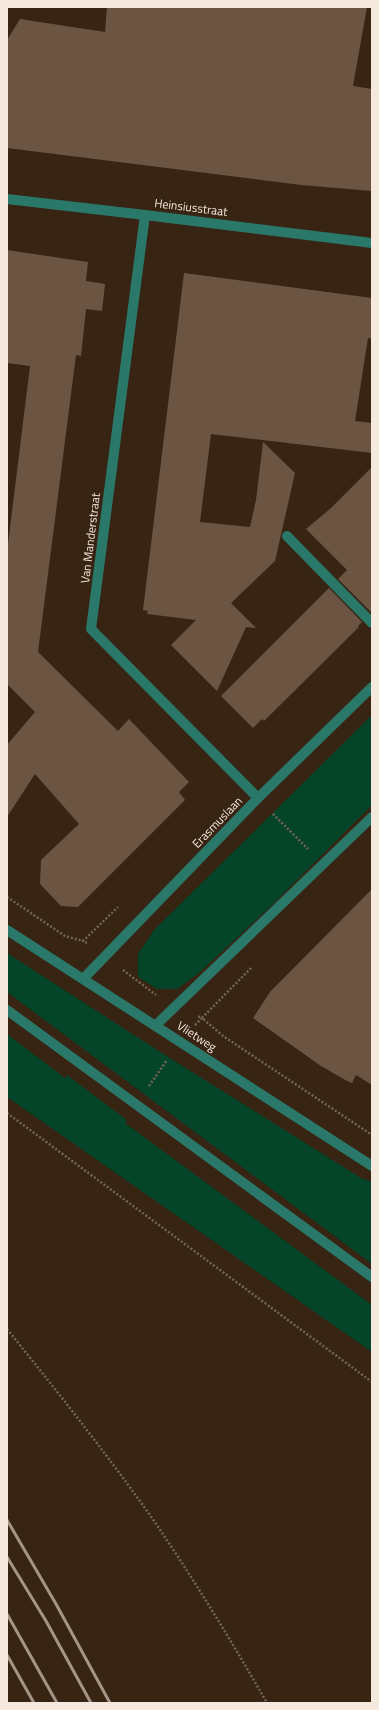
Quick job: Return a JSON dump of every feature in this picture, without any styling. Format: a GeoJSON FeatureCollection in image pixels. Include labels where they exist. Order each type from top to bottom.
{"type":"FeatureCollection","features":[{"type":"Feature","properties":{"kind":"street","name":"Heinsiusstraat"},"geometry":{"type":"LineString","coordinates":[[7,199],[372,243]]}},
{"type":"Feature","properties":{"kind":"street","name":"Van Manderstraat"},"geometry":{"type":"LineString","coordinates":[[145,215],[91,629],[258,798]]}},
{"type":"Feature","properties":{"kind":"street"},"geometry":{"type":"LineString","coordinates":[[287,536],[372,623]]}},
{"type":"Feature","properties":{"kind":"street","name":"Erasmuslaan"},"geometry":{"type":"LineString","coordinates":[[84,978],[258,798],[372,687]]}},
{"type":"Feature","properties":{"kind":"street"},"geometry":{"type":"LineString","coordinates":[[156,1025],[372,817]]}},
{"type":"Feature","properties":{"kind":"street","name":"Vlietweg"},"geometry":{"type":"LineString","coordinates":[[7,930],[84,978],[372,1166]]}},
{"type":"Feature","properties":{"kind":"street"},"geometry":{"type":"LineString","coordinates":[[7,1010],[372,1278]]}},
{"type":"Feature","properties":{"kind":"path"},"geometry":{"type":"LineString","coordinates":[[7,897],[65,936],[83,941]]}},
{"type":"Feature","properties":{"kind":"path"},"geometry":{"type":"LineString","coordinates":[[256,962],[202,1018],[223,1036],[372,1135]]}},
{"type":"Feature","properties":{"kind":"path"},"geometry":{"type":"LineString","coordinates":[[149,1087],[168,1059]]}},
{"type":"Feature","properties":{"kind":"path"},"geometry":{"type":"LineString","coordinates":[[7,1113],[372,1382]]}},
{"type":"Feature","properties":{"kind":"path"},"geometry":{"type":"LineString","coordinates":[[7,1328],[93,1437],[129,1486],[189,1573],[267,1703]]}},
{"type":"Feature","properties":{"kind":"green space"},"geometry":{"type":"Polygon","coordinates":[[[372,715],[372,805],[270,907],[199,973],[177,989],[157,989],[138,977],[138,954],[154,930],[372,715]]]}},
{"type":"Feature","properties":{"kind":"green space"},"geometry":{"type":"Polygon","coordinates":[[[7,953],[165,1055],[361,1178],[372,1182],[372,1264],[7,992],[7,953]]]}},
{"type":"Feature","properties":{"kind":"green space"},"geometry":{"type":"Polygon","coordinates":[[[7,1034],[65,1078],[67,1075],[127,1120],[125,1123],[372,1305],[372,1352],[7,1097],[7,1034]]]}},
{"type":"Feature","properties":{"kind":"building"},"geometry":{"type":"Polygon","coordinates":[[[107,7],[367,7],[353,86],[372,89],[372,191],[301,185],[7,148],[7,40],[20,19],[105,32],[107,7]]]}},
{"type":"Feature","properties":{"kind":"building"},"geometry":{"type":"Polygon","coordinates":[[[7,250],[88,262],[86,281],[105,284],[102,311],[86,309],[81,356],[76,355],[38,652],[118,731],[129,719],[189,782],[179,792],[185,800],[78,907],[61,906],[40,884],[41,860],[79,824],[35,774],[7,817],[7,745],[35,712],[7,684],[7,552],[30,366],[7,363],[7,250]]]}},
{"type":"Feature","properties":{"kind":"building"},"geometry":{"type":"Polygon","coordinates":[[[184,273],[372,298],[372,339],[368,338],[355,421],[372,423],[372,453],[211,434],[200,522],[250,527],[256,500],[263,442],[295,473],[275,561],[231,603],[256,628],[246,627],[217,691],[171,645],[196,620],[147,614],[148,611],[143,610],[184,273]]]}},
{"type":"Feature","properties":{"kind":"building"},"geometry":{"type":"Polygon","coordinates":[[[372,467],[371,612],[338,579],[347,570],[306,529],[331,508],[372,467]]]}},
{"type":"Feature","properties":{"kind":"building"},"geometry":{"type":"Polygon","coordinates":[[[329,588],[362,622],[358,626],[359,627],[264,721],[262,719],[253,728],[221,696],[329,588]]]}},
{"type":"Feature","properties":{"kind":"building"},"geometry":{"type":"Polygon","coordinates":[[[372,889],[372,1085],[356,1075],[352,1083],[347,1081],[321,1066],[253,1018],[270,992],[372,889]]]}},
{"type":"Feature","properties":{"kind":"railway"},"geometry":{"type":"LineString","coordinates":[[7,1520],[56,1604],[110,1703]]}},
{"type":"Feature","properties":{"kind":"railway"},"geometry":{"type":"LineString","coordinates":[[7,1557],[46,1621],[91,1703]]}},
{"type":"Feature","properties":{"kind":"railway"},"geometry":{"type":"LineString","coordinates":[[7,1614],[57,1703]]}},
{"type":"Feature","properties":{"kind":"railway"},"geometry":{"type":"LineString","coordinates":[[7,1655],[34,1703]]}}]}
